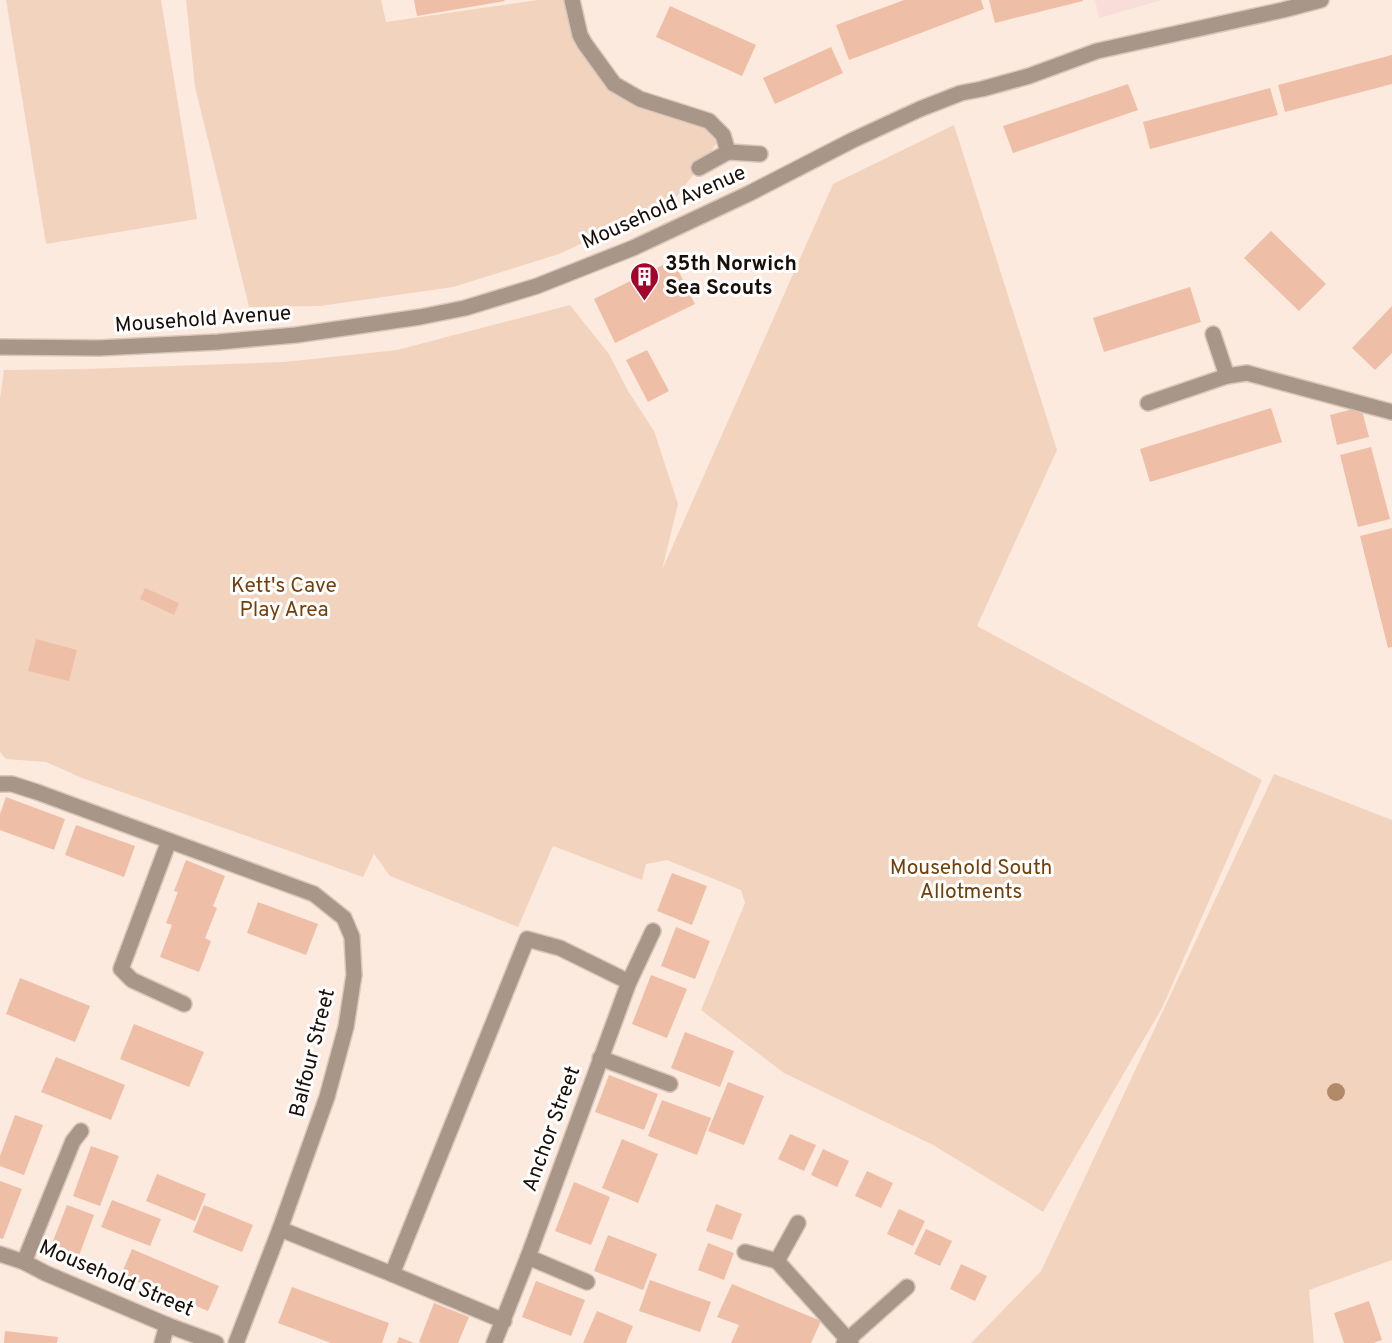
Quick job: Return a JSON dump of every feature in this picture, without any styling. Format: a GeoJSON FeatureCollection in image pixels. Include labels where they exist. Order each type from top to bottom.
{"type":"FeatureCollection","features":[{"type":"Feature","properties":{"kind":"street"},"geometry":{"type":"LineString","coordinates":[[572,0],[580,35],[614,84],[640,99],[709,121],[723,135],[728,152]]}},
{"type":"Feature","properties":{"kind":"street","name":"Mousehold Avenue"},"geometry":{"type":"LineString","coordinates":[[0,347],[99,348],[218,342],[285,336],[420,317],[465,308],[537,286],[633,248],[748,194],[853,140],[961,93],[1029,76],[1097,51],[1321,0]]}},
{"type":"Feature","properties":{"kind":"street"},"geometry":{"type":"LineString","coordinates":[[699,168],[728,152],[760,154]]}},
{"type":"Feature","properties":{"kind":"street"},"geometry":{"type":"LineString","coordinates":[[1213,334],[1227,376]]}},
{"type":"Feature","properties":{"kind":"street"},"geometry":{"type":"LineString","coordinates":[[1148,403],[1227,376],[1247,373],[1392,412]]}},
{"type":"Feature","properties":{"kind":"street","name":"Balfour Street"},"geometry":{"type":"LineString","coordinates":[[0,784],[12,784],[37,792],[314,894],[344,918],[352,937],[354,975],[346,1027],[327,1097],[236,1343]]}},
{"type":"Feature","properties":{"kind":"street"},"geometry":{"type":"LineString","coordinates":[[169,841],[120,969],[132,980],[184,1004]]}},
{"type":"Feature","properties":{"kind":"street","name":"Anchor Street"},"geometry":{"type":"LineString","coordinates":[[494,1343],[629,982],[653,931]]}},
{"type":"Feature","properties":{"kind":"street"},"geometry":{"type":"LineString","coordinates":[[392,1274],[527,939],[560,948],[629,982]]}},
{"type":"Feature","properties":{"kind":"street"},"geometry":{"type":"LineString","coordinates":[[600,1058],[669,1084]]}},
{"type":"Feature","properties":{"kind":"street"},"geometry":{"type":"LineString","coordinates":[[24,1263],[73,1141],[81,1131]]}},
{"type":"Feature","properties":{"kind":"street"},"geometry":{"type":"LineString","coordinates":[[777,1260],[798,1223]]}},
{"type":"Feature","properties":{"kind":"street"},"geometry":{"type":"LineString","coordinates":[[280,1228],[504,1321]]}},
{"type":"Feature","properties":{"kind":"street"},"geometry":{"type":"LineString","coordinates":[[745,1252],[777,1260],[848,1342],[907,1287]]}},
{"type":"Feature","properties":{"kind":"street","name":"Mousehold Street"},"geometry":{"type":"LineString","coordinates":[[0,1254],[167,1325],[216,1343]]}},
{"type":"Feature","properties":{"kind":"street"},"geometry":{"type":"LineString","coordinates":[[528,1257],[587,1282]]}},
{"type":"Feature","properties":{"kind":"street"},"geometry":{"type":"LineString","coordinates":[[162,1343],[167,1325]]}},
{"type":"Feature","properties":{"kind":"shaded area"},"geometry":{"type":"Polygon","coordinates":[[[1095,0],[1162,0],[1099,18],[1095,0]]]}},
{"type":"Feature","properties":{"kind":"green space"},"geometry":{"type":"Polygon","coordinates":[[[6,0],[161,0],[197,219],[46,244],[6,0]]]}},
{"type":"Feature","properties":{"kind":"green space"},"geometry":{"type":"Polygon","coordinates":[[[186,0],[381,0],[386,22],[538,0],[572,0],[585,44],[614,84],[684,114],[723,135],[675,199],[559,254],[453,287],[320,306],[249,307],[195,87],[186,0]]]}},
{"type":"Feature","properties":{"kind":"green space"},"geometry":{"type":"Polygon","coordinates":[[[954,125],[1057,450],[977,626],[1262,780],[1162,1008],[1043,1212],[933,1145],[784,1073],[701,1010],[745,903],[741,890],[667,860],[646,864],[642,880],[553,846],[518,927],[390,876],[374,854],[363,877],[82,778],[46,762],[6,759],[0,752],[0,399],[4,370],[284,362],[397,350],[570,305],[609,354],[628,391],[654,431],[678,504],[662,570],[833,184],[954,125]]]}},
{"type":"Feature","properties":{"kind":"green space"},"geometry":{"type":"Polygon","coordinates":[[[1274,774],[1392,820],[1392,1260],[1309,1290],[1314,1343],[971,1343],[1041,1271],[1274,774]]]}},
{"type":"Feature","properties":{"kind":"building"},"geometry":{"type":"Polygon","coordinates":[[[414,0],[504,0],[505,1],[417,16],[414,0]]]}},
{"type":"Feature","properties":{"kind":"building"},"geometry":{"type":"Polygon","coordinates":[[[904,0],[981,0],[984,9],[849,60],[836,25],[904,0]]]}},
{"type":"Feature","properties":{"kind":"building"},"geometry":{"type":"Polygon","coordinates":[[[989,0],[1083,0],[1083,1],[995,23],[989,0]]]}},
{"type":"Feature","properties":{"kind":"building"},"geometry":{"type":"Polygon","coordinates":[[[670,6],[756,45],[742,76],[656,37],[670,6]]]}},
{"type":"Feature","properties":{"kind":"building"},"geometry":{"type":"Polygon","coordinates":[[[831,47],[843,73],[775,104],[763,78],[831,47]]]}},
{"type":"Feature","properties":{"kind":"building"},"geometry":{"type":"Polygon","coordinates":[[[1392,55],[1392,84],[1285,112],[1278,85],[1392,55]]]}},
{"type":"Feature","properties":{"kind":"building"},"geometry":{"type":"Polygon","coordinates":[[[1128,84],[1138,110],[1013,153],[1003,126],[1128,84]]]}},
{"type":"Feature","properties":{"kind":"building"},"geometry":{"type":"Polygon","coordinates":[[[1270,88],[1278,115],[1150,149],[1143,122],[1270,88]]]}},
{"type":"Feature","properties":{"kind":"building"},"geometry":{"type":"Polygon","coordinates":[[[1271,231],[1326,284],[1299,311],[1244,258],[1271,231]]]}},
{"type":"Feature","properties":{"kind":"building","name":"35th Norwich Sea Scouts"},"geometry":{"type":"Polygon","coordinates":[[[673,260],[695,304],[615,343],[594,299],[673,260]]]}},
{"type":"Feature","properties":{"kind":"building"},"geometry":{"type":"Polygon","coordinates":[[[1190,287],[1201,322],[1104,352],[1093,318],[1190,287]]]}},
{"type":"Feature","properties":{"kind":"building"},"geometry":{"type":"Polygon","coordinates":[[[1392,306],[1392,353],[1375,370],[1352,348],[1392,306]]]}},
{"type":"Feature","properties":{"kind":"building"},"geometry":{"type":"Polygon","coordinates":[[[647,350],[669,391],[648,402],[626,360],[647,350]]]}},
{"type":"Feature","properties":{"kind":"building"},"geometry":{"type":"Polygon","coordinates":[[[1361,407],[1369,437],[1337,445],[1330,415],[1361,407]]]}},
{"type":"Feature","properties":{"kind":"building"},"geometry":{"type":"Polygon","coordinates":[[[1271,408],[1282,442],[1150,482],[1140,449],[1271,408]]]}},
{"type":"Feature","properties":{"kind":"building"},"geometry":{"type":"Polygon","coordinates":[[[1371,447],[1390,519],[1358,527],[1340,455],[1371,447]]]}},
{"type":"Feature","properties":{"kind":"building"},"geometry":{"type":"Polygon","coordinates":[[[1392,528],[1392,647],[1388,648],[1360,536],[1392,528]]]}},
{"type":"Feature","properties":{"kind":"building"},"geometry":{"type":"Polygon","coordinates":[[[145,588],[179,603],[174,615],[140,599],[145,588]]]}},
{"type":"Feature","properties":{"kind":"building"},"geometry":{"type":"Polygon","coordinates":[[[36,639],[77,650],[69,681],[28,671],[36,639]]]}},
{"type":"Feature","properties":{"kind":"building"},"geometry":{"type":"Polygon","coordinates":[[[6,797],[65,819],[54,850],[0,830],[0,814],[6,797]]]}},
{"type":"Feature","properties":{"kind":"building"},"geometry":{"type":"Polygon","coordinates":[[[76,825],[135,846],[124,877],[65,855],[76,825]]]}},
{"type":"Feature","properties":{"kind":"building"},"geometry":{"type":"Polygon","coordinates":[[[186,860],[225,876],[213,906],[217,908],[205,938],[211,941],[199,972],[160,957],[172,925],[166,923],[178,892],[174,891],[186,860]]]}},
{"type":"Feature","properties":{"kind":"building"},"geometry":{"type":"Polygon","coordinates":[[[672,873],[707,886],[692,925],[657,911],[672,873]]]}},
{"type":"Feature","properties":{"kind":"building"},"geometry":{"type":"Polygon","coordinates":[[[258,902],[318,924],[306,955],[247,933],[258,902]]]}},
{"type":"Feature","properties":{"kind":"building"},"geometry":{"type":"Polygon","coordinates":[[[676,927],[710,941],[695,979],[661,966],[676,927]]]}},
{"type":"Feature","properties":{"kind":"building"},"geometry":{"type":"Polygon","coordinates":[[[651,975],[687,989],[667,1038],[632,1024],[651,975]]]}},
{"type":"Feature","properties":{"kind":"building"},"geometry":{"type":"Polygon","coordinates":[[[20,978],[90,1006],[75,1042],[6,1014],[20,978]]]}},
{"type":"Feature","properties":{"kind":"building"},"geometry":{"type":"Polygon","coordinates":[[[134,1024],[204,1052],[189,1087],[120,1059],[134,1024]]]}},
{"type":"Feature","properties":{"kind":"building"},"geometry":{"type":"Polygon","coordinates":[[[685,1032],[734,1051],[720,1087],[671,1068],[685,1032]]]}},
{"type":"Feature","properties":{"kind":"building"},"geometry":{"type":"Polygon","coordinates":[[[56,1057],[125,1085],[111,1120],[41,1092],[56,1057]]]}},
{"type":"Feature","properties":{"kind":"building"},"geometry":{"type":"Polygon","coordinates":[[[609,1075],[658,1094],[644,1130],[595,1112],[609,1075]]]}},
{"type":"Feature","properties":{"kind":"building"},"geometry":{"type":"Polygon","coordinates":[[[728,1082],[764,1096],[744,1145],[708,1131],[728,1082]]]}},
{"type":"Feature","properties":{"kind":"building"},"geometry":{"type":"Polygon","coordinates":[[[662,1100],[711,1118],[697,1155],[648,1136],[662,1100]]]}},
{"type":"Feature","properties":{"kind":"building"},"geometry":{"type":"Polygon","coordinates":[[[15,1115],[43,1125],[24,1175],[0,1166],[0,1156],[15,1115]]]}},
{"type":"Feature","properties":{"kind":"building"},"geometry":{"type":"Polygon","coordinates":[[[790,1134],[816,1145],[804,1171],[778,1159],[790,1134]]]}},
{"type":"Feature","properties":{"kind":"building"},"geometry":{"type":"Polygon","coordinates":[[[622,1139],[658,1154],[638,1203],[602,1188],[622,1139]]]}},
{"type":"Feature","properties":{"kind":"building"},"geometry":{"type":"Polygon","coordinates":[[[91,1146],[119,1156],[100,1206],[73,1196],[91,1146]]]}},
{"type":"Feature","properties":{"kind":"building"},"geometry":{"type":"Polygon","coordinates":[[[823,1149],[849,1161],[837,1187],[811,1175],[823,1149]]]}},
{"type":"Feature","properties":{"kind":"building"},"geometry":{"type":"Polygon","coordinates":[[[867,1171],[893,1183],[881,1208],[855,1196],[867,1171]]]}},
{"type":"Feature","properties":{"kind":"building"},"geometry":{"type":"Polygon","coordinates":[[[157,1174],[206,1194],[195,1221],[146,1201],[157,1174]]]}},
{"type":"Feature","properties":{"kind":"building"},"geometry":{"type":"Polygon","coordinates":[[[0,1181],[22,1189],[3,1239],[0,1238],[0,1181]]]}},
{"type":"Feature","properties":{"kind":"building"},"geometry":{"type":"Polygon","coordinates":[[[574,1182],[610,1197],[591,1245],[555,1231],[574,1182]]]}},
{"type":"Feature","properties":{"kind":"building"},"geometry":{"type":"Polygon","coordinates":[[[112,1200],[161,1219],[150,1246],[101,1227],[112,1200]]]}},
{"type":"Feature","properties":{"kind":"building"},"geometry":{"type":"Polygon","coordinates":[[[716,1204],[742,1214],[732,1240],[706,1231],[716,1204]]]}},
{"type":"Feature","properties":{"kind":"building"},"geometry":{"type":"Polygon","coordinates":[[[67,1205],[94,1215],[76,1264],[48,1254],[67,1205]]]}},
{"type":"Feature","properties":{"kind":"building"},"geometry":{"type":"Polygon","coordinates":[[[204,1205],[253,1225],[242,1252],[193,1232],[204,1205]]]}},
{"type":"Feature","properties":{"kind":"building"},"geometry":{"type":"Polygon","coordinates":[[[899,1209],[925,1221],[913,1246],[887,1234],[899,1209]]]}},
{"type":"Feature","properties":{"kind":"building"},"geometry":{"type":"Polygon","coordinates":[[[926,1229],[952,1241],[940,1266],[914,1254],[926,1229]]]}},
{"type":"Feature","properties":{"kind":"building"},"geometry":{"type":"Polygon","coordinates":[[[608,1235],[657,1254],[643,1290],[594,1271],[608,1235]]]}},
{"type":"Feature","properties":{"kind":"building"},"geometry":{"type":"Polygon","coordinates":[[[708,1243],[734,1253],[724,1280],[698,1270],[708,1243]]]}},
{"type":"Feature","properties":{"kind":"building"},"geometry":{"type":"Polygon","coordinates":[[[132,1249],[219,1286],[208,1311],[121,1275],[132,1249]]]}},
{"type":"Feature","properties":{"kind":"building"},"geometry":{"type":"Polygon","coordinates":[[[961,1264],[987,1276],[975,1301],[950,1289],[961,1264]]]}},
{"type":"Feature","properties":{"kind":"building"},"geometry":{"type":"Polygon","coordinates":[[[650,1280],[711,1302],[700,1332],[639,1311],[650,1280]]]}},
{"type":"Feature","properties":{"kind":"building"},"geometry":{"type":"Polygon","coordinates":[[[536,1281],[585,1300],[571,1336],[522,1317],[536,1281]]]}},
{"type":"Feature","properties":{"kind":"building"},"geometry":{"type":"Polygon","coordinates":[[[732,1284],[821,1321],[811,1343],[731,1343],[739,1325],[717,1317],[732,1284]]]}},
{"type":"Feature","properties":{"kind":"building"},"geometry":{"type":"Polygon","coordinates":[[[292,1287],[389,1323],[382,1343],[331,1343],[278,1323],[292,1287]]]}},
{"type":"Feature","properties":{"kind":"building"},"geometry":{"type":"Polygon","coordinates":[[[1369,1301],[1382,1340],[1373,1343],[1344,1343],[1334,1313],[1369,1301]]]}},
{"type":"Feature","properties":{"kind":"building"},"geometry":{"type":"Polygon","coordinates":[[[434,1303],[469,1317],[458,1343],[419,1342],[434,1303]]]}},
{"type":"Feature","properties":{"kind":"building"},"geometry":{"type":"Polygon","coordinates":[[[597,1311],[633,1326],[626,1343],[583,1343],[597,1311]]]}},
{"type":"Feature","properties":{"kind":"building"},"geometry":{"type":"Polygon","coordinates":[[[5,1331],[58,1337],[57,1343],[4,1343],[5,1331]]]}},
{"type":"Feature","properties":{"kind":"building"},"geometry":{"type":"Polygon","coordinates":[[[399,1337],[414,1343],[397,1343],[399,1337]]]}},
{"type":"Feature","properties":{"kind":"place","name":"35th Norwich Sea Scouts"},"geometry":{"type":"Point","coordinates":[644,302]}},
{"type":"Feature","properties":{"kind":"park label","name":"Kett's Cave Play Area"},"geometry":{"type":"Point","coordinates":[284,598]}},
{"type":"Feature","properties":{"kind":"park label","name":"Mousehold South Allotments"},"geometry":{"type":"Point","coordinates":[971,880]}}]}
